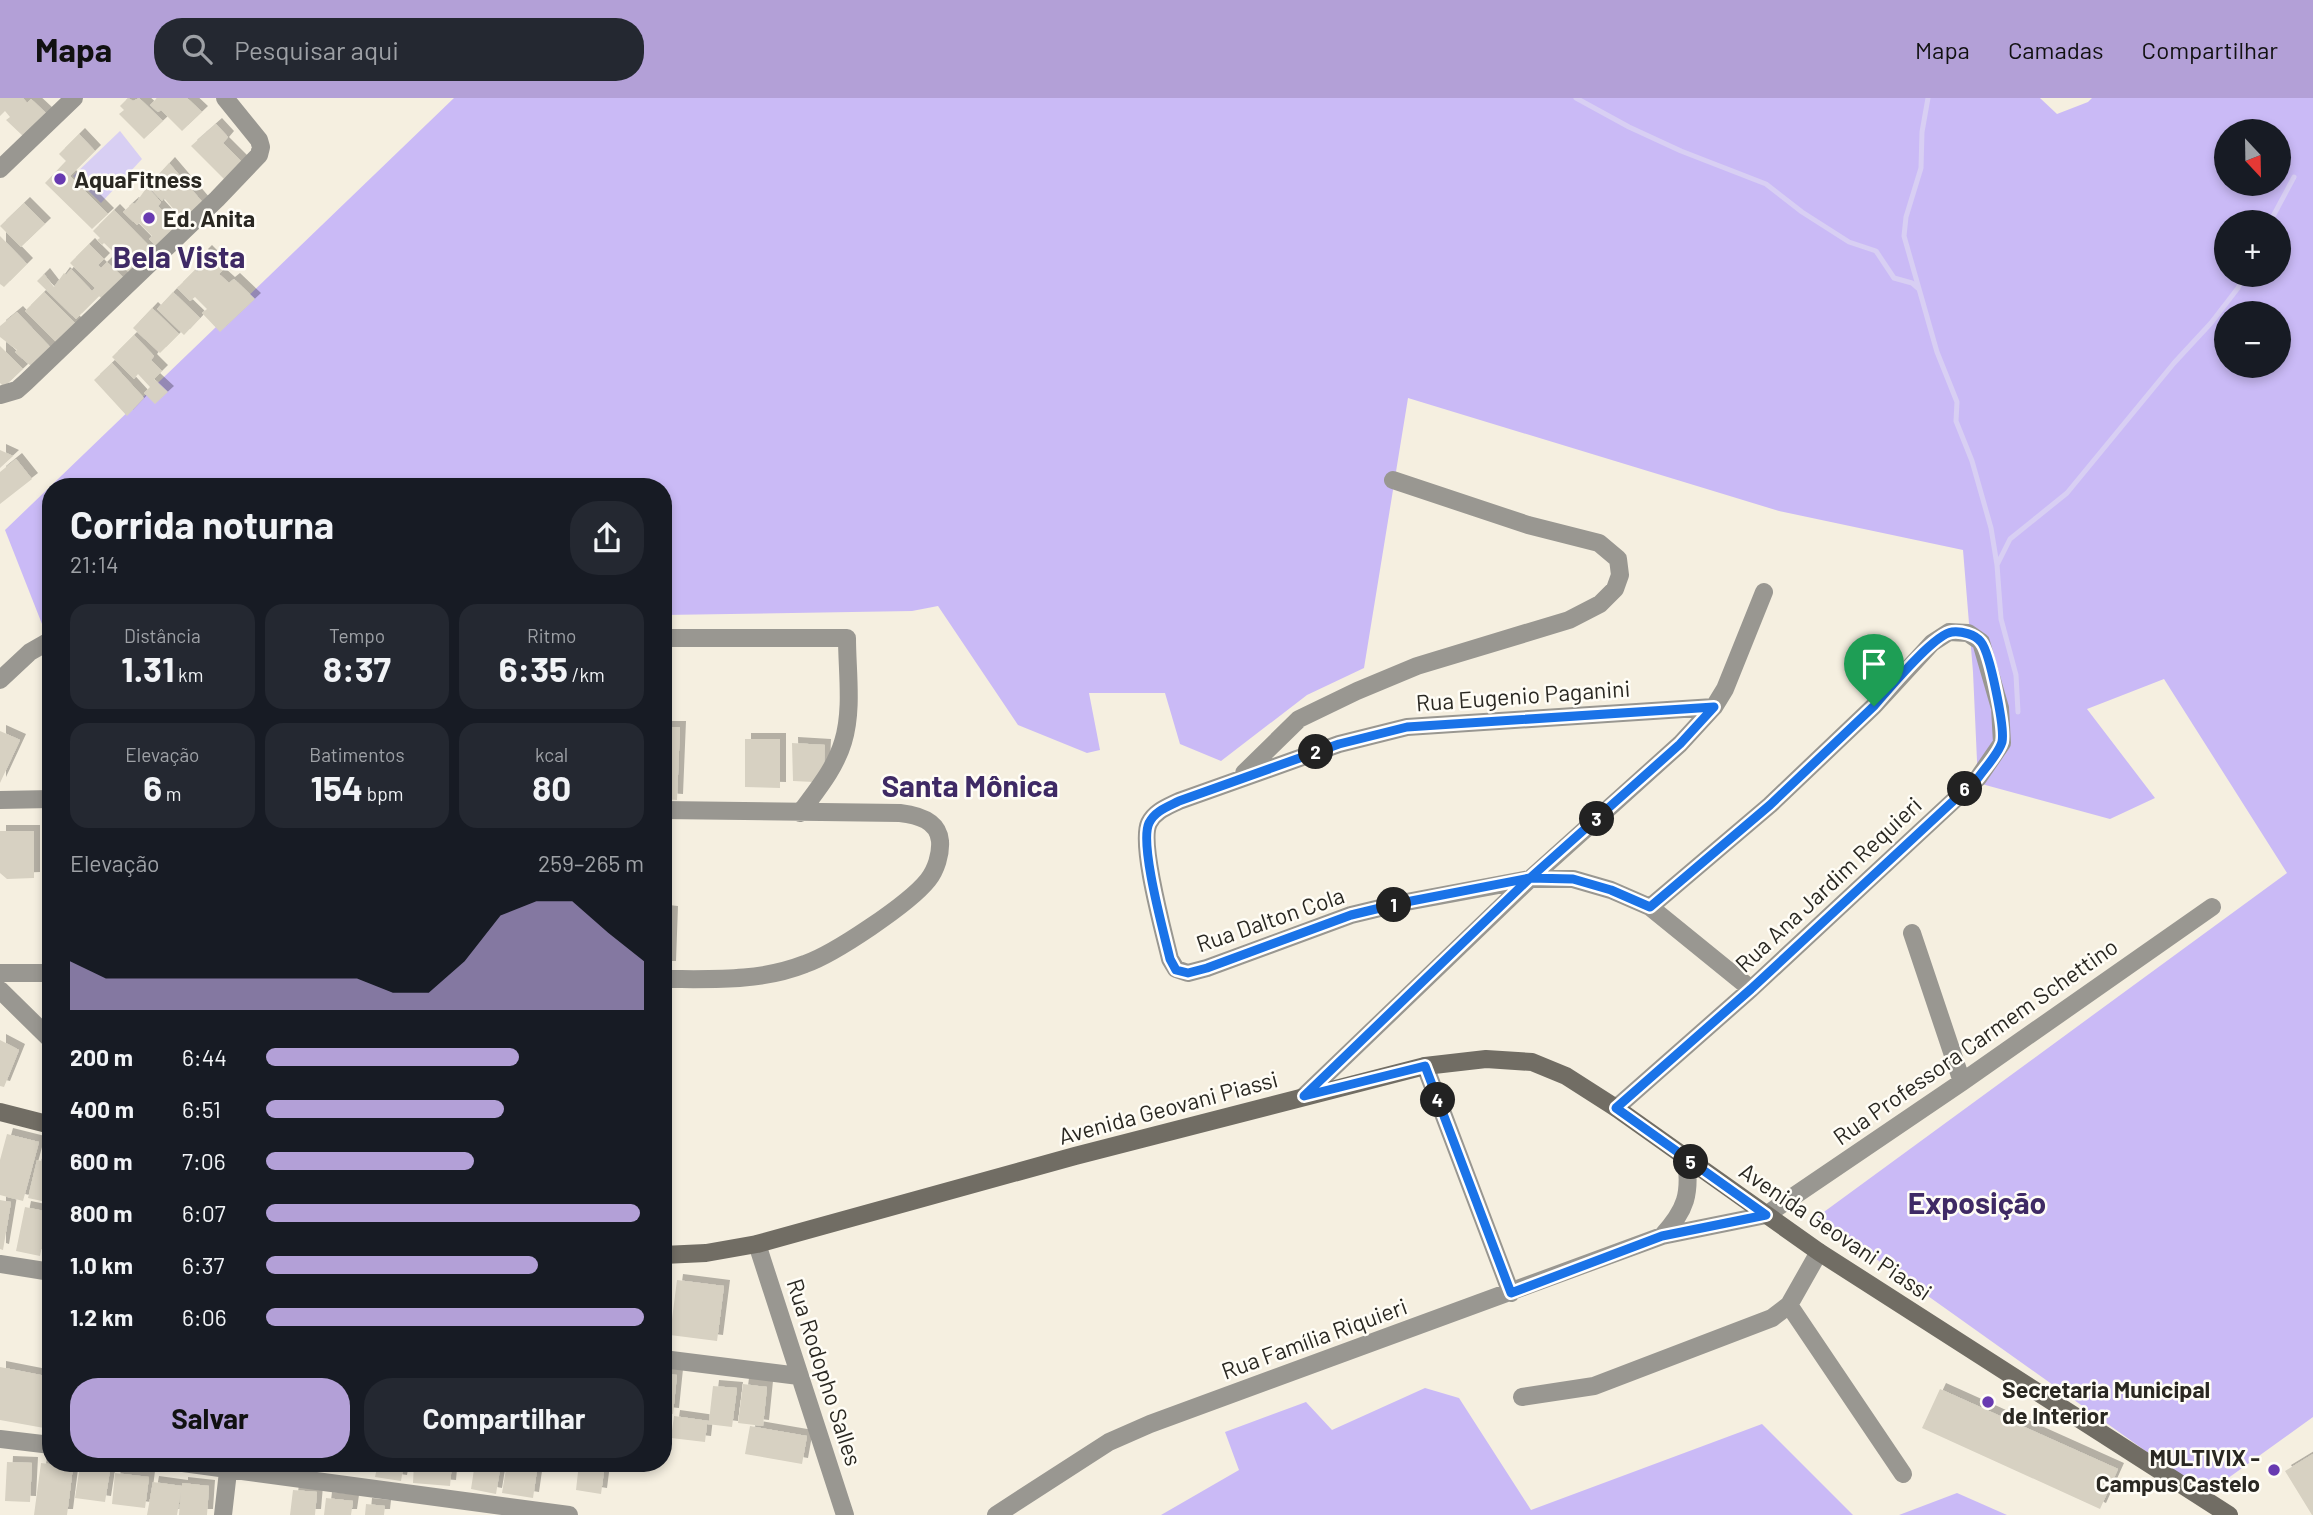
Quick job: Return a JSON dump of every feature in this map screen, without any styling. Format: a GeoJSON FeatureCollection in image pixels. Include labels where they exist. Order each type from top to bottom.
{"type":"FeatureCollection","features":[{"type":"Feature","properties":{"kind":"main road","name":"Avenida Geovani Piassi"},"geometry":{"type":"LineString","coordinates":[[672,1255],[706,1253],[757,1244],[1075,1156],[1425,1066],[1486,1059],[1532,1062],[1566,1076],[1616,1108],[1819,1252],[2229,1515]]}},
{"type":"Feature","properties":{"kind":"main road"},"geometry":{"type":"LineString","coordinates":[[0,1112],[42,1123]]}},
{"type":"Feature","properties":{"kind":"street"},"geometry":{"type":"LineString","coordinates":[[0,169],[74,98]]}},
{"type":"Feature","properties":{"kind":"street"},"geometry":{"type":"LineString","coordinates":[[0,395],[17,390],[26,382],[259,155],[259,140],[225,98]]}},
{"type":"Feature","properties":{"kind":"street"},"geometry":{"type":"LineString","coordinates":[[1239,778],[1299,719],[1417,666],[1569,620],[1600,604],[1615,589],[1620,575],[1618,559],[1599,543],[1528,525],[1393,480]]}},
{"type":"Feature","properties":{"kind":"street"},"geometry":{"type":"LineString","coordinates":[[1304,1096],[1530,878],[1680,744],[1714,707],[1725,689],[1764,592]]}},
{"type":"Feature","properties":{"kind":"street","name":"Rua Ana Jardim Requieri"},"geometry":{"type":"LineString","coordinates":[[1616,1108],[1751,989],[1978,778],[2002,743],[2000,708],[1981,642],[1968,633],[1950,632],[1932,643],[1874,706],[1770,805],[1650,907]]}},
{"type":"Feature","properties":{"kind":"street"},"geometry":{"type":"LineString","coordinates":[[672,638],[847,638],[844,741],[831,769],[800,813]]}},
{"type":"Feature","properties":{"kind":"street"},"geometry":{"type":"LineString","coordinates":[[0,680],[30,652],[42,645]]}},
{"type":"Feature","properties":{"kind":"street","name":"Rua Eugenio Paganini"},"geometry":{"type":"LineString","coordinates":[[1188,973],[1176,970],[1170,959],[1147,850],[1147,826],[1155,813],[1239,778],[1339,744],[1407,727],[1714,707]]}},
{"type":"Feature","properties":{"kind":"street"},"geometry":{"type":"LineString","coordinates":[[0,800],[42,799]]}},
{"type":"Feature","properties":{"kind":"street"},"geometry":{"type":"LineString","coordinates":[[672,810],[900,813],[918,816],[932,824],[938,831],[940,842],[938,860],[930,878],[914,895],[807,964],[775,974],[744,979],[672,979]]}},
{"type":"Feature","properties":{"kind":"street","name":"Rua Dalton Cola"},"geometry":{"type":"LineString","coordinates":[[1188,973],[1351,915],[1530,878],[1573,879],[1611,890],[1650,907],[1751,989]]}},
{"type":"Feature","properties":{"kind":"street","name":"Rua Professora Carmem Schettino"},"geometry":{"type":"LineString","coordinates":[[1766,1215],[2212,907]]}},
{"type":"Feature","properties":{"kind":"street"},"geometry":{"type":"LineString","coordinates":[[1912,933],[1962,1082]]}},
{"type":"Feature","properties":{"kind":"street"},"geometry":{"type":"LineString","coordinates":[[0,973],[42,973]]}},
{"type":"Feature","properties":{"kind":"street"},"geometry":{"type":"LineString","coordinates":[[0,990],[42,1031]]}},
{"type":"Feature","properties":{"kind":"street"},"geometry":{"type":"LineString","coordinates":[[1425,1066],[1511,1293]]}},
{"type":"Feature","properties":{"kind":"street"},"geometry":{"type":"LineString","coordinates":[[1662,1236],[1686,1203],[1689,1177],[1686,1158]]}},
{"type":"Feature","properties":{"kind":"street","name":"Rua Família Riquieri"},"geometry":{"type":"LineString","coordinates":[[996,1515],[1109,1442],[1139,1429],[1662,1236],[1766,1215]]}},
{"type":"Feature","properties":{"kind":"street","name":"Rua Rodopho Salles"},"geometry":{"type":"LineString","coordinates":[[757,1244],[845,1515]]}},
{"type":"Feature","properties":{"kind":"street"},"geometry":{"type":"LineString","coordinates":[[1522,1397],[1594,1386],[1772,1318],[1789,1305],[1819,1252]]}},
{"type":"Feature","properties":{"kind":"street"},"geometry":{"type":"LineString","coordinates":[[0,1264],[42,1271]]}},
{"type":"Feature","properties":{"kind":"street"},"geometry":{"type":"LineString","coordinates":[[1789,1305],[1903,1474]]}},
{"type":"Feature","properties":{"kind":"street"},"geometry":{"type":"LineString","coordinates":[[672,1360],[799,1376]]}},
{"type":"Feature","properties":{"kind":"street"},"geometry":{"type":"LineString","coordinates":[[0,1439],[42,1445]]}},
{"type":"Feature","properties":{"kind":"street"},"geometry":{"type":"LineString","coordinates":[[223,1515],[227,1472]]}},
{"type":"Feature","properties":{"kind":"street"},"geometry":{"type":"LineString","coordinates":[[270,1472],[569,1515]]}},
{"type":"Feature","properties":{"kind":"shaded area"},"geometry":{"type":"Polygon","coordinates":[[[454,98],[2040,98],[2057,114],[2092,98],[2313,98],[2313,1417],[2206,1494],[1817,1217],[2287,873],[2164,679],[2087,709],[2155,798],[2110,819],[1978,783],[1973,672],[1963,550],[1779,511],[1408,398],[1364,668],[1307,695],[1221,761],[1180,744],[1165,693],[1089,693],[1100,750],[1087,753],[1018,725],[938,606],[912,611],[672,615],[672,478],[59,478],[454,98]]]}},
{"type":"Feature","properties":{"kind":"shaded area"},"geometry":{"type":"Polygon","coordinates":[[[120,131],[142,159],[101,203],[73,176],[120,131]]]}},
{"type":"Feature","properties":{"kind":"shaded area"},"geometry":{"type":"Polygon","coordinates":[[[42,494],[42,624],[5,530],[42,494]]]}},
{"type":"Feature","properties":{"kind":"shaded area"},"geometry":{"type":"Polygon","coordinates":[[[1425,1388],[1459,1398],[1531,1510],[1762,1424],[1853,1515],[1161,1515],[1239,1470],[1225,1432],[1306,1402],[1332,1430],[1425,1388]]]}},
{"type":"Feature","properties":{"kind":"shaded area"},"geometry":{"type":"Polygon","coordinates":[[[1957,1493],[2007,1515],[1899,1515],[1957,1493]]]}},
{"type":"Feature","properties":{"kind":"building"},"geometry":{"type":"Polygon","coordinates":[[[0,98],[23,98],[27,103],[31,99],[47,114],[24,137],[6,120],[10,117],[5,111],[0,116],[0,98]]]}},
{"type":"Feature","properties":{"kind":"building"},"geometry":{"type":"Polygon","coordinates":[[[128,98],[133,101],[139,98],[163,121],[144,139],[119,114],[124,110],[120,106],[128,98]]]}},
{"type":"Feature","properties":{"kind":"building"},"geometry":{"type":"Polygon","coordinates":[[[157,98],[187,98],[202,112],[182,131],[161,110],[158,112],[150,105],[157,98]]]}},
{"type":"Feature","properties":{"kind":"building"},"geometry":{"type":"Polygon","coordinates":[[[216,124],[228,137],[223,143],[242,162],[229,184],[191,146],[216,124]]]}},
{"type":"Feature","properties":{"kind":"building","name":"AquaFitness"},"geometry":{"type":"Polygon","coordinates":[[[79,134],[95,151],[70,176],[108,214],[92,229],[45,183],[66,161],[59,154],[79,134]]]}},
{"type":"Feature","properties":{"kind":"building"},"geometry":{"type":"Polygon","coordinates":[[[169,163],[204,204],[186,228],[164,198],[162,201],[150,188],[169,163]]]}},
{"type":"Feature","properties":{"kind":"building","name":"Ed. Anita"},"geometry":{"type":"Polygon","coordinates":[[[147,187],[161,202],[158,206],[170,219],[173,216],[184,228],[160,250],[149,239],[152,236],[123,212],[135,204],[147,187]]]}},
{"type":"Feature","properties":{"kind":"building"},"geometry":{"type":"Polygon","coordinates":[[[24,203],[45,224],[21,247],[0,226],[24,203]]]}},
{"type":"Feature","properties":{"kind":"building"},"geometry":{"type":"Polygon","coordinates":[[[114,210],[156,253],[129,272],[124,268],[127,265],[104,243],[102,245],[97,240],[100,238],[93,231],[114,210]]]}},
{"type":"Feature","properties":{"kind":"building"},"geometry":{"type":"Polygon","coordinates":[[[0,236],[27,264],[4,287],[0,284],[0,236]]]}},
{"type":"Feature","properties":{"kind":"building"},"geometry":{"type":"Polygon","coordinates":[[[89,244],[104,259],[98,265],[101,268],[107,262],[128,282],[107,304],[99,296],[76,319],[37,281],[44,274],[54,287],[64,273],[66,275],[71,269],[92,291],[95,288],[70,263],[89,244]]]}},
{"type":"Feature","properties":{"kind":"building"},"geometry":{"type":"Polygon","coordinates":[[[206,251],[224,269],[219,274],[229,283],[234,279],[255,299],[220,332],[202,313],[207,309],[195,297],[190,301],[177,288],[195,270],[197,272],[201,269],[198,266],[206,259],[202,255],[206,251]]]}},
{"type":"Feature","properties":{"kind":"building"},"geometry":{"type":"Polygon","coordinates":[[[44,292],[79,327],[60,346],[25,311],[44,292]]]}},
{"type":"Feature","properties":{"kind":"building"},"geometry":{"type":"Polygon","coordinates":[[[173,292],[200,318],[184,335],[157,309],[173,292]]]}},
{"type":"Feature","properties":{"kind":"building"},"geometry":{"type":"Polygon","coordinates":[[[152,308],[179,334],[160,353],[133,328],[152,308]]]}},
{"type":"Feature","properties":{"kind":"building"},"geometry":{"type":"Polygon","coordinates":[[[17,312],[51,348],[32,367],[15,352],[17,350],[0,337],[0,326],[17,312]]]}},
{"type":"Feature","properties":{"kind":"building"},"geometry":{"type":"Polygon","coordinates":[[[134,335],[154,356],[151,360],[162,371],[154,379],[168,392],[155,404],[144,393],[150,387],[138,374],[134,379],[112,357],[134,335]]]}},
{"type":"Feature","properties":{"kind":"building"},"geometry":{"type":"Polygon","coordinates":[[[0,346],[23,369],[4,387],[0,383],[0,346]]]}},
{"type":"Feature","properties":{"kind":"building"},"geometry":{"type":"Polygon","coordinates":[[[112,363],[144,398],[127,416],[94,380],[112,363]]]}},
{"type":"Feature","properties":{"kind":"building"},"geometry":{"type":"Polygon","coordinates":[[[0,450],[13,456],[0,468],[0,450]]]}},
{"type":"Feature","properties":{"kind":"building"},"geometry":{"type":"Polygon","coordinates":[[[16,459],[32,479],[0,504],[0,472],[16,459]]]}},
{"type":"Feature","properties":{"kind":"building"},"geometry":{"type":"Polygon","coordinates":[[[672,727],[680,727],[677,800],[672,800],[672,727]]]}},
{"type":"Feature","properties":{"kind":"building"},"geometry":{"type":"Polygon","coordinates":[[[0,731],[20,740],[0,783],[0,731]]]}},
{"type":"Feature","properties":{"kind":"building"},"geometry":{"type":"Polygon","coordinates":[[[745,739],[780,739],[780,788],[745,787],[745,739]]]}},
{"type":"Feature","properties":{"kind":"building"},"geometry":{"type":"Polygon","coordinates":[[[792,743],[825,745],[824,767],[814,782],[793,781],[792,743]]]}},
{"type":"Feature","properties":{"kind":"building"},"geometry":{"type":"Polygon","coordinates":[[[0,831],[34,831],[34,878],[7,879],[0,873],[0,831]]]}},
{"type":"Feature","properties":{"kind":"building"},"geometry":{"type":"Polygon","coordinates":[[[0,1040],[19,1050],[4,1087],[0,1086],[0,1040]]]}},
{"type":"Feature","properties":{"kind":"building"},"geometry":{"type":"Polygon","coordinates":[[[7,1134],[39,1142],[23,1201],[0,1195],[0,1160],[7,1134]]]}},
{"type":"Feature","properties":{"kind":"building"},"geometry":{"type":"Polygon","coordinates":[[[37,1160],[42,1161],[42,1201],[28,1198],[37,1160]]]}},
{"type":"Feature","properties":{"kind":"building"},"geometry":{"type":"Polygon","coordinates":[[[0,1200],[11,1202],[3,1250],[0,1249],[0,1200]]]}},
{"type":"Feature","properties":{"kind":"building"},"geometry":{"type":"Polygon","coordinates":[[[25,1207],[42,1211],[40,1256],[16,1251],[25,1207]]]}},
{"type":"Feature","properties":{"kind":"building"},"geometry":{"type":"Polygon","coordinates":[[[677,1280],[724,1286],[717,1341],[672,1335],[677,1280]]]}},
{"type":"Feature","properties":{"kind":"building"},"geometry":{"type":"Polygon","coordinates":[[[0,1367],[42,1375],[42,1428],[0,1420],[0,1367]]]}},
{"type":"Feature","properties":{"kind":"building"},"geometry":{"type":"Polygon","coordinates":[[[672,1375],[677,1375],[672,1414],[672,1375]]]}},
{"type":"Feature","properties":{"kind":"building"},"geometry":{"type":"Polygon","coordinates":[[[743,1384],[767,1387],[763,1426],[738,1423],[743,1384]]]}},
{"type":"Feature","properties":{"kind":"building"},"geometry":{"type":"Polygon","coordinates":[[[713,1386],[737,1388],[732,1427],[707,1424],[705,1442],[672,1438],[674,1416],[709,1421],[713,1386]]]}},
{"type":"Feature","properties":{"kind":"building"},"geometry":{"type":"Polygon","coordinates":[[[1940,1389],[2118,1469],[2100,1509],[1922,1428],[1940,1389]]]}},
{"type":"Feature","properties":{"kind":"building"},"geometry":{"type":"Polygon","coordinates":[[[750,1426],[807,1436],[802,1464],[745,1454],[750,1426]]]}},
{"type":"Feature","properties":{"kind":"building"},"geometry":{"type":"Polygon","coordinates":[[[2313,1454],[2313,1515],[2312,1515],[2285,1471],[2313,1454]]]}},
{"type":"Feature","properties":{"kind":"building"},"geometry":{"type":"Polygon","coordinates":[[[7,1462],[32,1463],[30,1502],[5,1501],[7,1462]]]}},
{"type":"Feature","properties":{"kind":"building"},"geometry":{"type":"Polygon","coordinates":[[[41,1463],[42,1472],[72,1472],[67,1515],[34,1515],[41,1463]]]}},
{"type":"Feature","properties":{"kind":"building"},"geometry":{"type":"Polygon","coordinates":[[[79,1472],[110,1472],[105,1502],[75,1498],[79,1472]]]}},
{"type":"Feature","properties":{"kind":"building"},"geometry":{"type":"Polygon","coordinates":[[[376,1472],[402,1472],[401,1481],[375,1477],[376,1472]]]}},
{"type":"Feature","properties":{"kind":"building"},"geometry":{"type":"Polygon","coordinates":[[[414,1472],[451,1472],[450,1486],[413,1483],[414,1472]]]}},
{"type":"Feature","properties":{"kind":"building"},"geometry":{"type":"Polygon","coordinates":[[[474,1472],[500,1472],[496,1494],[471,1489],[474,1472]]]}},
{"type":"Feature","properties":{"kind":"building"},"geometry":{"type":"Polygon","coordinates":[[[506,1472],[537,1472],[533,1498],[502,1493],[506,1472]]]}},
{"type":"Feature","properties":{"kind":"building"},"geometry":{"type":"Polygon","coordinates":[[[578,1472],[604,1472],[601,1494],[576,1490],[578,1472]]]}},
{"type":"Feature","properties":{"kind":"building"},"geometry":{"type":"Polygon","coordinates":[[[115,1473],[149,1477],[145,1508],[112,1504],[115,1473]]]}},
{"type":"Feature","properties":{"kind":"building"},"geometry":{"type":"Polygon","coordinates":[[[153,1482],[209,1486],[207,1515],[179,1515],[181,1491],[177,1515],[147,1515],[153,1482]]]}},
{"type":"Feature","properties":{"kind":"building"},"geometry":{"type":"Polygon","coordinates":[[[293,1490],[317,1492],[315,1515],[290,1515],[293,1490]]]}},
{"type":"Feature","properties":{"kind":"building"},"geometry":{"type":"Polygon","coordinates":[[[326,1498],[353,1501],[351,1515],[324,1515],[326,1498]]]}},
{"type":"Feature","properties":{"kind":"building"},"geometry":{"type":"Polygon","coordinates":[[[366,1504],[385,1506],[384,1515],[365,1515],[366,1504]]]}},
{"type":"Feature","properties":{"kind":"waterway"},"geometry":{"type":"LineString","coordinates":[[1576,98],[1681,151],[1766,184],[1802,212],[1849,242],[1876,251],[1894,278],[1912,283],[1919,289]]}},
{"type":"Feature","properties":{"kind":"waterway"},"geometry":{"type":"LineString","coordinates":[[1928,98],[1922,132],[1921,168],[1906,217],[1904,236],[1937,352],[1957,402],[1956,421],[1972,461],[1991,528],[2001,619],[2016,675],[2018,712]]}},
{"type":"Feature","properties":{"kind":"waterway"},"geometry":{"type":"LineString","coordinates":[[2276,210],[2294,177]]}},
{"type":"Feature","properties":{"kind":"waterway"},"geometry":{"type":"LineString","coordinates":[[1997,565],[2010,539],[2067,493],[2238,287]]}},
{"type":"Feature","properties":{"kind":"place","name":"AquaFitness"},"geometry":{"type":"Point","coordinates":[60,179]}},
{"type":"Feature","properties":{"kind":"place","name":"Ed. Anita"},"geometry":{"type":"Point","coordinates":[149,218]}},
{"type":"Feature","properties":{"kind":"place","name":"Secretaria Municipal de Interior"},"geometry":{"type":"Point","coordinates":[1988,1402]}},
{"type":"Feature","properties":{"kind":"place","name":"MULTIVIX - Campus Castelo"},"geometry":{"type":"Point","coordinates":[2274,1470]}},
{"type":"Feature","properties":{"kind":"district","name":"Bela Vista"},"geometry":{"type":"Point","coordinates":[179,256]}},
{"type":"Feature","properties":{"kind":"district","name":"Santa Mônica"},"geometry":{"type":"Point","coordinates":[970,785]}},
{"type":"Feature","properties":{"kind":"district","name":"Exposição"},"geometry":{"type":"Point","coordinates":[1977,1202]}},
{"type":"Feature","properties":{"kind":"route"},"geometry":{"type":"LineString","coordinates":[[1874,706],[1770,805],[1650,907],[1611,890],[1573,879],[1530,878],[1351,915],[1188,973],[1176,970],[1170,959],[1147,850],[1147,826],[1155,813],[1179,801],[1339,744],[1407,727],[1450,722],[1714,707],[1680,744],[1530,878],[1304,1096],[1425,1066],[1511,1293],[1662,1236],[1766,1215],[1616,1108],[1751,989],[1978,778],[2002,743],[2000,708],[1988,659],[1981,642],[1968,633],[1950,632],[1932,643],[1874,706]]}}]}
